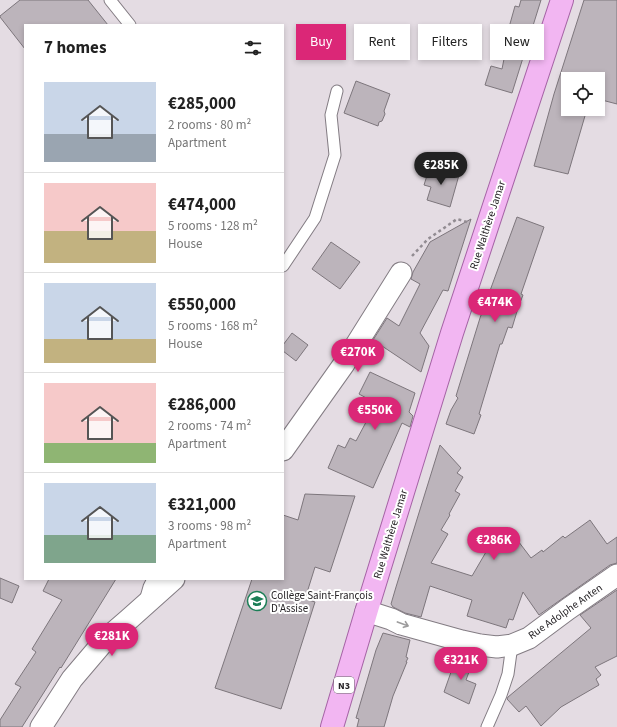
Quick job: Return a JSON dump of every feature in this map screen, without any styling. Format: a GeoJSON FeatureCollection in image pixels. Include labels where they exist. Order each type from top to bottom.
{"type":"FeatureCollection","features":[{"type":"Feature","properties":{"kind":"main road","name":"Rue Walthère Jamar"},"geometry":{"type":"LineString","coordinates":[[332,727],[366,611],[452,333],[562,0]]}},
{"type":"Feature","properties":{"kind":"street"},"geometry":{"type":"LineString","coordinates":[[284,449],[344,364],[401,274]]}},
{"type":"Feature","properties":{"kind":"street","name":"Rue Adolphe Anten"},"geometry":{"type":"LineString","coordinates":[[366,611],[391,619],[401,624],[462,641],[497,647],[512,645],[529,638],[617,575]]}},
{"type":"Feature","properties":{"kind":"street"},"geometry":{"type":"LineString","coordinates":[[41,727],[72,679],[106,638],[173,580]]}},
{"type":"Feature","properties":{"kind":"lane"},"geometry":{"type":"LineString","coordinates":[[110,0],[129,24]]}},
{"type":"Feature","properties":{"kind":"lane"},"geometry":{"type":"LineString","coordinates":[[284,264],[315,218],[335,154],[331,115],[337,91]]}},
{"type":"Feature","properties":{"kind":"lane"},"geometry":{"type":"LineString","coordinates":[[144,605],[152,580]]}},
{"type":"Feature","properties":{"kind":"lane"},"geometry":{"type":"LineString","coordinates":[[487,727],[501,695],[508,674],[512,645]]}},
{"type":"Feature","properties":{"kind":"path"},"geometry":{"type":"LineString","coordinates":[[401,274],[410,258],[428,239],[457,219],[486,228]]}},
{"type":"Feature","properties":{"kind":"building"},"geometry":{"type":"Polygon","coordinates":[[[20,0],[88,0],[107,24],[24,24],[24,48],[0,16],[20,0]]]}},
{"type":"Feature","properties":{"kind":"building"},"geometry":{"type":"Polygon","coordinates":[[[521,0],[541,0],[534,24],[510,24],[515,6],[519,7],[521,0]]]}},
{"type":"Feature","properties":{"kind":"building"},"geometry":{"type":"Polygon","coordinates":[[[584,0],[617,0],[617,104],[605,101],[605,72],[561,72],[584,0]]]}},
{"type":"Feature","properties":{"kind":"building"},"geometry":{"type":"Polygon","coordinates":[[[504,60],[522,60],[512,93],[485,85],[491,66],[502,69],[504,60]]]}},
{"type":"Feature","properties":{"kind":"building"},"geometry":{"type":"Polygon","coordinates":[[[561,72],[561,116],[585,116],[568,174],[534,166],[561,72]]]}},
{"type":"Feature","properties":{"kind":"building"},"geometry":{"type":"Polygon","coordinates":[[[356,81],[390,94],[384,111],[385,114],[378,126],[344,113],[356,81]]]}},
{"type":"Feature","properties":{"kind":"building"},"geometry":{"type":"Polygon","coordinates":[[[430,166],[459,175],[450,207],[427,200],[431,187],[424,185],[430,166]]]}},
{"type":"Feature","properties":{"kind":"building"},"geometry":{"type":"Polygon","coordinates":[[[517,217],[544,227],[521,294],[523,295],[512,328],[508,327],[502,344],[500,344],[479,414],[481,415],[474,434],[446,424],[451,410],[458,398],[456,396],[480,318],[517,217]]]}},
{"type":"Feature","properties":{"kind":"building"},"geometry":{"type":"Polygon","coordinates":[[[471,219],[448,291],[443,290],[420,333],[429,346],[421,372],[373,340],[387,318],[399,326],[420,284],[411,279],[413,272],[430,242],[471,219]]]}},
{"type":"Feature","properties":{"kind":"building"},"geometry":{"type":"Polygon","coordinates":[[[331,242],[360,262],[340,289],[312,269],[331,242]]]}},
{"type":"Feature","properties":{"kind":"building"},"geometry":{"type":"Polygon","coordinates":[[[292,333],[308,345],[296,361],[284,352],[284,344],[292,333]]]}},
{"type":"Feature","properties":{"kind":"building"},"geometry":{"type":"Polygon","coordinates":[[[370,372],[415,393],[409,412],[413,416],[410,427],[402,423],[373,488],[328,468],[338,445],[345,448],[350,438],[356,441],[373,409],[367,406],[370,400],[359,394],[370,372]]]}},
{"type":"Feature","properties":{"kind":"building"},"geometry":{"type":"Polygon","coordinates":[[[440,445],[461,468],[457,473],[463,477],[455,491],[460,494],[441,530],[448,534],[431,563],[472,576],[493,540],[504,546],[512,533],[531,558],[542,550],[543,552],[563,536],[565,538],[590,520],[607,544],[617,537],[617,563],[610,565],[539,615],[523,592],[513,620],[509,619],[506,628],[467,616],[472,600],[430,586],[421,617],[405,613],[393,607],[391,604],[440,445]]]}},
{"type":"Feature","properties":{"kind":"building"},"geometry":{"type":"Polygon","coordinates":[[[305,494],[355,496],[330,572],[315,567],[305,599],[315,602],[281,709],[215,688],[252,580],[284,580],[284,515],[298,520],[305,494]]]}},
{"type":"Feature","properties":{"kind":"building"},"geometry":{"type":"Polygon","coordinates":[[[0,578],[19,586],[12,603],[0,598],[0,578]]]}},
{"type":"Feature","properties":{"kind":"building"},"geometry":{"type":"Polygon","coordinates":[[[48,580],[115,580],[61,668],[60,667],[22,727],[0,727],[0,720],[21,687],[15,684],[36,652],[32,649],[62,600],[43,591],[48,580]]]}},
{"type":"Feature","properties":{"kind":"building"},"geometry":{"type":"Polygon","coordinates":[[[617,590],[617,656],[595,667],[601,675],[596,679],[599,685],[561,707],[541,726],[526,706],[519,712],[507,699],[508,697],[591,628],[580,615],[617,590]]]}},
{"type":"Feature","properties":{"kind":"building"},"geometry":{"type":"Polygon","coordinates":[[[383,633],[410,640],[406,657],[408,658],[407,662],[393,696],[384,727],[357,727],[359,719],[356,718],[376,650],[383,633]]]}},
{"type":"Feature","properties":{"kind":"building"},"geometry":{"type":"Polygon","coordinates":[[[457,655],[473,661],[466,680],[476,684],[469,704],[444,692],[457,655]]]}},
{"type":"Feature","properties":{"kind":"place","name":"Collège Saint-François D'Assise"},"geometry":{"type":"Point","coordinates":[257,601]}}]}
